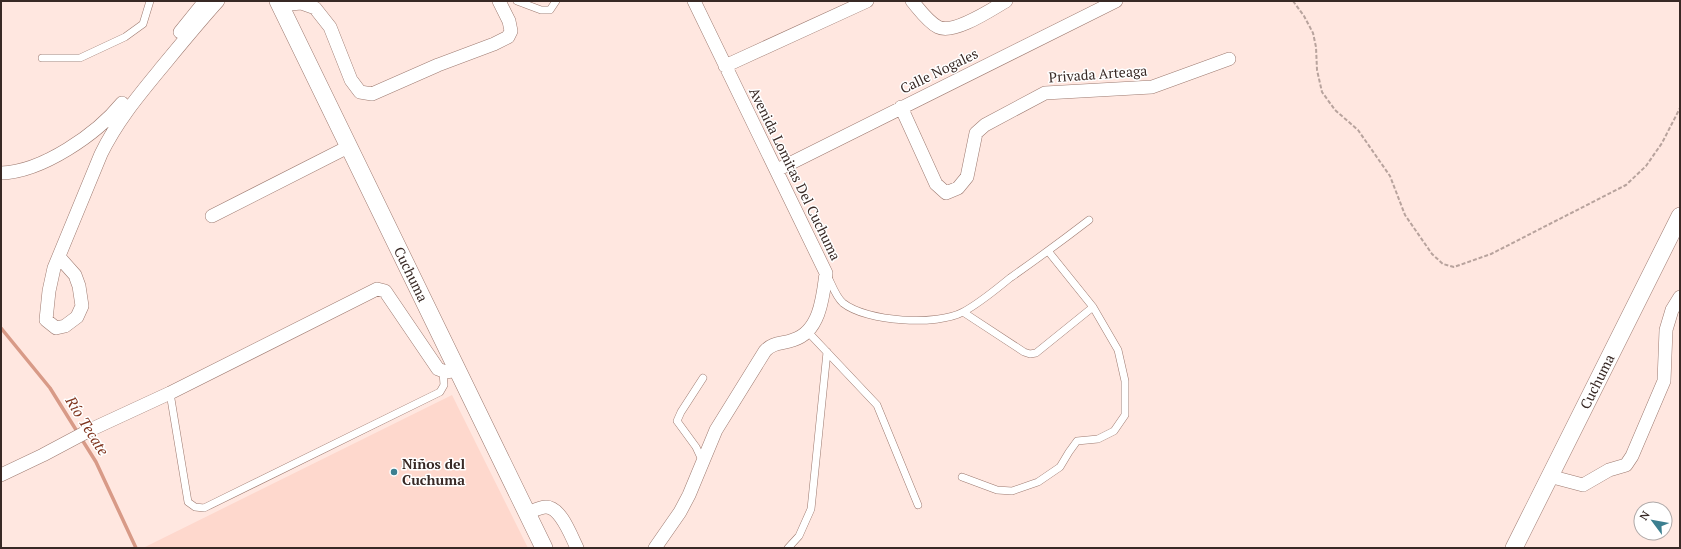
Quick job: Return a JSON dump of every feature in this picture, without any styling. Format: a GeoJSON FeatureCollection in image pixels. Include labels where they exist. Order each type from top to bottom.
{"type":"FeatureCollection","features":[{"type":"Feature","properties":{"kind":"street"},"geometry":{"type":"LineString","coordinates":[[1,173],[23,170],[42,162],[76,144],[101,126],[110,118],[205,1]]}},
{"type":"Feature","properties":{"kind":"street"},"geometry":{"type":"LineString","coordinates":[[59,257],[75,275],[79,286],[82,306],[77,317],[65,326],[56,328],[46,320],[50,282],[59,257],[101,154],[115,126],[218,1]]}},
{"type":"Feature","properties":{"kind":"street"},"geometry":{"type":"LineString","coordinates":[[279,3],[301,3],[315,8],[330,27],[351,80],[360,92],[372,94],[438,65],[494,44],[508,37],[511,31],[509,21],[499,1]]}},
{"type":"Feature","properties":{"kind":"street","name":"Avenida Lomitas Del Cuchuma"},"geometry":{"type":"LineString","coordinates":[[694,1],[826,273],[824,291],[815,321],[808,332]]}},
{"type":"Feature","properties":{"kind":"street"},"geometry":{"type":"LineString","coordinates":[[725,66],[867,1]]}},
{"type":"Feature","properties":{"kind":"street"},"geometry":{"type":"LineString","coordinates":[[912,1],[934,24],[945,29],[957,27],[1006,1]]}},
{"type":"Feature","properties":{"kind":"street","name":"Calle Nogales"},"geometry":{"type":"LineString","coordinates":[[777,170],[1075,23],[1116,1]]}},
{"type":"Feature","properties":{"kind":"street","name":"Cuchuma"},"geometry":{"type":"LineString","coordinates":[[279,3],[348,147],[450,371],[528,513],[544,548]]}},
{"type":"Feature","properties":{"kind":"street","name":"Privada Arteaga"},"geometry":{"type":"LineString","coordinates":[[901,108],[936,184],[946,193],[958,188],[967,177],[976,133],[985,125],[1045,93],[1152,87],[1229,58]]}},
{"type":"Feature","properties":{"kind":"street"},"geometry":{"type":"LineString","coordinates":[[212,216],[348,147]]}},
{"type":"Feature","properties":{"kind":"street","name":"Cuchuma"},"geometry":{"type":"LineString","coordinates":[[1514,548],[1679,219]]}},
{"type":"Feature","properties":{"kind":"street"},"geometry":{"type":"LineString","coordinates":[[1,475],[90,430],[170,393],[377,289],[385,291],[438,369],[450,371]]}},
{"type":"Feature","properties":{"kind":"street"},"geometry":{"type":"LineString","coordinates":[[1549,476],[1583,485],[1609,470],[1626,465],[1632,456],[1664,381],[1666,330],[1672,310],[1680,297]]}},
{"type":"Feature","properties":{"kind":"street"},"geometry":{"type":"LineString","coordinates":[[655,548],[680,512],[689,495],[716,430],[765,351],[773,344],[798,339],[808,332]]}},
{"type":"Feature","properties":{"kind":"street"},"geometry":{"type":"LineString","coordinates":[[528,513],[541,507],[552,508],[560,515],[578,548]]}},
{"type":"Feature","properties":{"kind":"lane"},"geometry":{"type":"LineString","coordinates":[[42,58],[80,58],[125,37],[142,24],[150,1]]}},
{"type":"Feature","properties":{"kind":"lane"},"geometry":{"type":"LineString","coordinates":[[516,1],[541,10],[550,10],[556,1]]}},
{"type":"Feature","properties":{"kind":"lane"},"geometry":{"type":"LineString","coordinates":[[826,273],[843,303],[856,310],[885,318],[908,322],[950,317],[963,312],[1089,220]]}},
{"type":"Feature","properties":{"kind":"lane"},"geometry":{"type":"LineString","coordinates":[[962,477],[998,490],[1012,491],[1038,482],[1060,468],[1077,441],[1098,439],[1114,431],[1125,415],[1125,381],[1118,350],[1093,307],[1048,251]]}},
{"type":"Feature","properties":{"kind":"lane"},"geometry":{"type":"LineString","coordinates":[[963,312],[1024,352],[1030,354],[1036,353],[1093,307]]}},
{"type":"Feature","properties":{"kind":"lane"},"geometry":{"type":"LineString","coordinates":[[808,332],[877,405],[918,505]]}},
{"type":"Feature","properties":{"kind":"lane"},"geometry":{"type":"LineString","coordinates":[[788,548],[799,536],[811,509],[827,352]]}},
{"type":"Feature","properties":{"kind":"lane"},"geometry":{"type":"LineString","coordinates":[[170,393],[188,502],[195,507],[204,508],[440,392],[450,371]]}},
{"type":"Feature","properties":{"kind":"lane"},"geometry":{"type":"LineString","coordinates":[[703,378],[681,412],[677,421],[696,448],[703,462]]}},
{"type":"Feature","properties":{"kind":"path"},"geometry":{"type":"LineString","coordinates":[[1293,1],[1304,16],[1313,33],[1316,47],[1317,70],[1322,92],[1336,110],[1358,130],[1390,176],[1405,215],[1432,254],[1443,264],[1454,267],[1491,254],[1626,185],[1646,166],[1662,143],[1680,108]]}},
{"type":"Feature","properties":{"kind":"shaded area","name":"Niños del Cuchuma"},"geometry":{"type":"Polygon","coordinates":[[[452,395],[528,548],[143,548],[452,395]]]}},
{"type":"Feature","properties":{"kind":"waterway","name":"Río Tecate"},"geometry":{"type":"LineString","coordinates":[[1,328],[50,388],[78,433]]}},
{"type":"Feature","properties":{"kind":"waterway","name":"Río Tecate"},"geometry":{"type":"LineString","coordinates":[[81,438],[96,462],[136,548]]}},
{"type":"Feature","properties":{"kind":"place","name":"Niños del Cuchuma"},"geometry":{"type":"Point","coordinates":[394,472]}}]}
